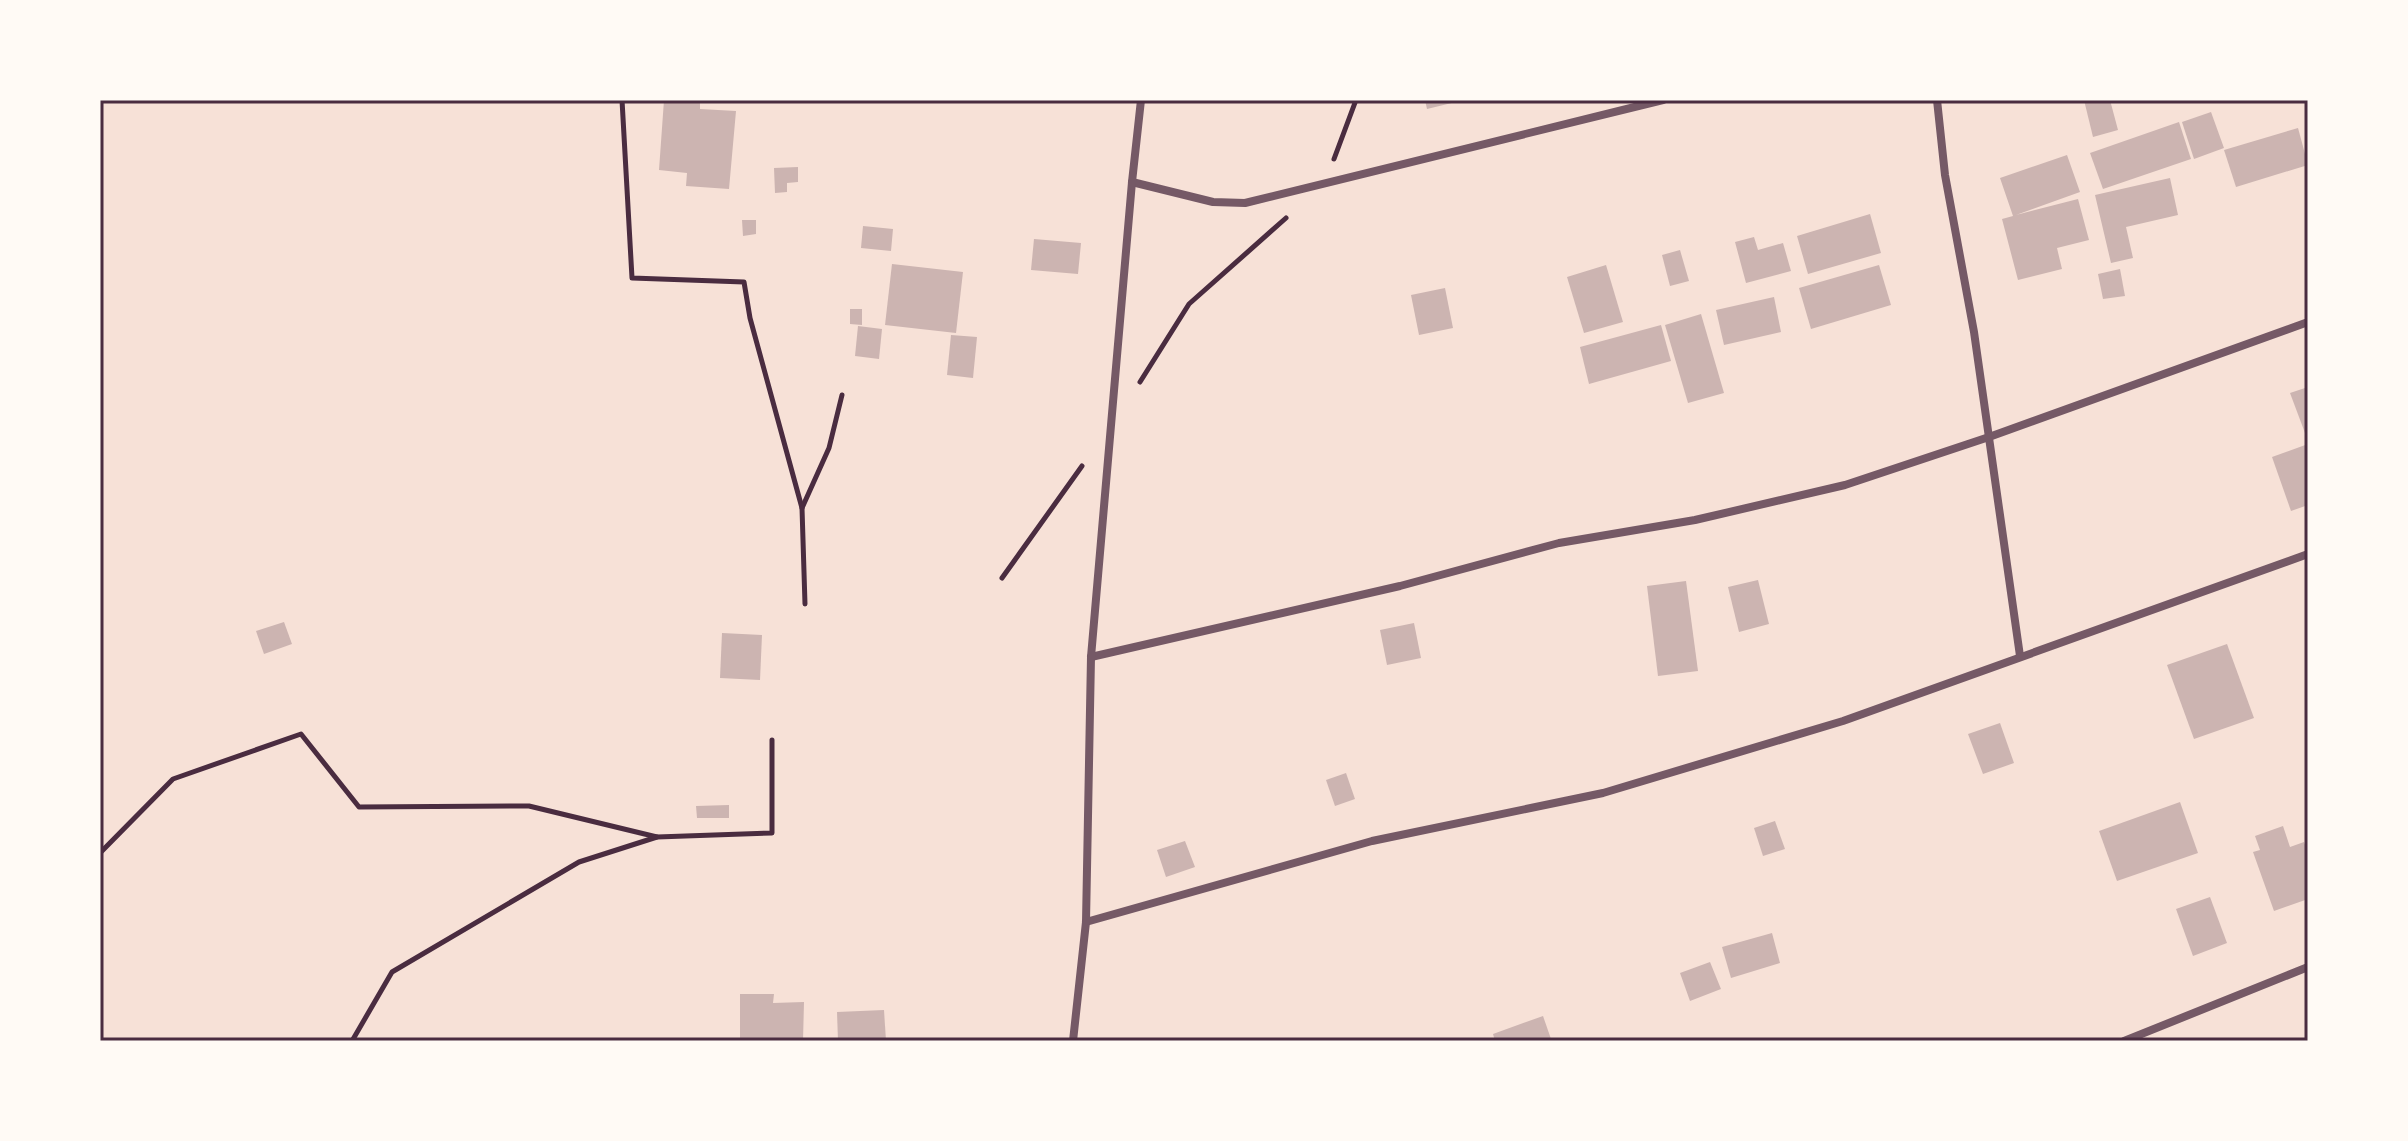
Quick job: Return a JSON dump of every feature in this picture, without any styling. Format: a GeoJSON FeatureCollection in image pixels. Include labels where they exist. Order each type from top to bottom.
{"type":"FeatureCollection","features":[{"type":"Feature","properties":{"kind":"street"},"geometry":{"type":"LineString","coordinates":[[1073,1041],[1086,922],[1091,657],[1141,100]]}},
{"type":"Feature","properties":{"kind":"street"},"geometry":{"type":"LineString","coordinates":[[1132,182],[1213,202],[1245,203],[1663,100]]}},
{"type":"Feature","properties":{"kind":"street"},"geometry":{"type":"LineString","coordinates":[[1937,100],[1945,175],[1974,332],[2020,656]]}},
{"type":"Feature","properties":{"kind":"street"},"geometry":{"type":"LineString","coordinates":[[1091,657],[1400,586],[1559,543],[1695,520],[1845,485],[1989,437],[2308,322]]}},
{"type":"Feature","properties":{"kind":"street"},"geometry":{"type":"LineString","coordinates":[[1086,922],[1372,841],[1603,793],[1843,721],[2308,554]]}},
{"type":"Feature","properties":{"kind":"street"},"geometry":{"type":"LineString","coordinates":[[2124,1041],[2308,967]]}},
{"type":"Feature","properties":{"kind":"path"},"geometry":{"type":"LineString","coordinates":[[622,100],[632,278],[744,282],[750,318],[802,508],[805,604]]}},
{"type":"Feature","properties":{"kind":"path"},"geometry":{"type":"LineString","coordinates":[[1325,183],[1356,100]]}},
{"type":"Feature","properties":{"kind":"path"},"geometry":{"type":"LineString","coordinates":[[1134,390],[1189,304],[1291,213]]}},
{"type":"Feature","properties":{"kind":"path"},"geometry":{"type":"LineString","coordinates":[[802,508],[829,448],[842,395]]}},
{"type":"Feature","properties":{"kind":"path"},"geometry":{"type":"LineString","coordinates":[[1002,578],[1083,465]]}},
{"type":"Feature","properties":{"kind":"path"},"geometry":{"type":"LineString","coordinates":[[100,853],[173,779],[301,734],[359,807],[529,806],[657,837],[772,833],[772,740]]}},
{"type":"Feature","properties":{"kind":"path"},"geometry":{"type":"LineString","coordinates":[[352,1041],[392,972],[579,862],[657,837]]}},
{"type":"Feature","properties":{"kind":"building"},"geometry":{"type":"Polygon","coordinates":[[[664,100],[700,100],[700,109],[736,111],[729,189],[686,186],[687,173],[659,170],[664,100]]]}},
{"type":"Feature","properties":{"kind":"building"},"geometry":{"type":"Polygon","coordinates":[[[1425,100],[1460,100],[1460,101],[1427,109],[1425,100]]]}},
{"type":"Feature","properties":{"kind":"building"},"geometry":{"type":"Polygon","coordinates":[[[2084,100],[2110,100],[2118,130],[2093,137],[2084,100]]]}},
{"type":"Feature","properties":{"kind":"building"},"geometry":{"type":"Polygon","coordinates":[[[2211,112],[2224,148],[2194,159],[2182,122],[2211,112]]]}},
{"type":"Feature","properties":{"kind":"building"},"geometry":{"type":"Polygon","coordinates":[[[2179,122],[2191,159],[2103,189],[2090,153],[2179,122]]]}},
{"type":"Feature","properties":{"kind":"building"},"geometry":{"type":"Polygon","coordinates":[[[2298,128],[2308,165],[2236,187],[2224,150],[2298,128]]]}},
{"type":"Feature","properties":{"kind":"building"},"geometry":{"type":"Polygon","coordinates":[[[2067,155],[2080,192],[2016,215],[2078,199],[2089,240],[2057,248],[2062,269],[2018,280],[2002,219],[2013,216],[2000,178],[2067,155]]]}},
{"type":"Feature","properties":{"kind":"building"},"geometry":{"type":"Polygon","coordinates":[[[798,167],[798,182],[787,183],[787,192],[775,193],[774,168],[798,167]]]}},
{"type":"Feature","properties":{"kind":"building"},"geometry":{"type":"Polygon","coordinates":[[[2170,178],[2178,215],[2126,227],[2133,258],[2111,263],[2095,195],[2170,178]]]}},
{"type":"Feature","properties":{"kind":"building"},"geometry":{"type":"Polygon","coordinates":[[[1870,214],[1881,253],[1808,274],[1797,236],[1870,214]]]}},
{"type":"Feature","properties":{"kind":"building"},"geometry":{"type":"Polygon","coordinates":[[[742,220],[756,220],[756,234],[743,236],[742,220]]]}},
{"type":"Feature","properties":{"kind":"building"},"geometry":{"type":"Polygon","coordinates":[[[863,226],[893,229],[891,251],[861,248],[863,226]]]}},
{"type":"Feature","properties":{"kind":"building"},"geometry":{"type":"Polygon","coordinates":[[[1754,237],[1758,250],[1783,243],[1791,271],[1746,283],[1735,242],[1754,237]]]}},
{"type":"Feature","properties":{"kind":"building"},"geometry":{"type":"Polygon","coordinates":[[[1034,239],[1081,243],[1078,274],[1031,270],[1034,239]]]}},
{"type":"Feature","properties":{"kind":"building"},"geometry":{"type":"Polygon","coordinates":[[[1680,250],[1689,281],[1670,286],[1662,255],[1680,250]]]}},
{"type":"Feature","properties":{"kind":"building"},"geometry":{"type":"Polygon","coordinates":[[[892,264],[963,272],[956,333],[885,325],[892,264]]]}},
{"type":"Feature","properties":{"kind":"building"},"geometry":{"type":"Polygon","coordinates":[[[1606,265],[1623,322],[1584,333],[1567,277],[1606,265]]]}},
{"type":"Feature","properties":{"kind":"building"},"geometry":{"type":"Polygon","coordinates":[[[1879,265],[1891,305],[1811,329],[1799,288],[1879,265]]]}},
{"type":"Feature","properties":{"kind":"building"},"geometry":{"type":"Polygon","coordinates":[[[2120,269],[2125,296],[2103,299],[2098,274],[2120,269]]]}},
{"type":"Feature","properties":{"kind":"building"},"geometry":{"type":"Polygon","coordinates":[[[1445,288],[1453,328],[1419,335],[1411,295],[1445,288]]]}},
{"type":"Feature","properties":{"kind":"building"},"geometry":{"type":"Polygon","coordinates":[[[1774,297],[1781,332],[1724,345],[1716,310],[1774,297]]]}},
{"type":"Feature","properties":{"kind":"building"},"geometry":{"type":"Polygon","coordinates":[[[850,309],[862,309],[862,325],[850,324],[850,309]]]}},
{"type":"Feature","properties":{"kind":"building"},"geometry":{"type":"Polygon","coordinates":[[[1701,314],[1724,393],[1688,403],[1665,325],[1701,314]]]}},
{"type":"Feature","properties":{"kind":"building"},"geometry":{"type":"Polygon","coordinates":[[[1661,325],[1671,361],[1589,384],[1580,347],[1661,325]]]}},
{"type":"Feature","properties":{"kind":"building"},"geometry":{"type":"Polygon","coordinates":[[[858,326],[882,329],[879,359],[855,356],[858,326]]]}},
{"type":"Feature","properties":{"kind":"building"},"geometry":{"type":"Polygon","coordinates":[[[951,335],[977,337],[973,378],[947,375],[951,335]]]}},
{"type":"Feature","properties":{"kind":"building"},"geometry":{"type":"Polygon","coordinates":[[[2308,387],[2308,432],[2305,433],[2290,393],[2308,387]]]}},
{"type":"Feature","properties":{"kind":"building"},"geometry":{"type":"Polygon","coordinates":[[[2308,444],[2308,505],[2291,511],[2272,457],[2308,444]]]}},
{"type":"Feature","properties":{"kind":"building"},"geometry":{"type":"Polygon","coordinates":[[[1758,580],[1769,624],[1739,632],[1728,587],[1758,580]]]}},
{"type":"Feature","properties":{"kind":"building"},"geometry":{"type":"Polygon","coordinates":[[[1686,581],[1698,671],[1658,676],[1647,586],[1686,581]]]}},
{"type":"Feature","properties":{"kind":"building"},"geometry":{"type":"Polygon","coordinates":[[[284,622],[292,644],[264,654],[256,631],[284,622]]]}},
{"type":"Feature","properties":{"kind":"building"},"geometry":{"type":"Polygon","coordinates":[[[1414,623],[1421,658],[1387,665],[1380,630],[1414,623]]]}},
{"type":"Feature","properties":{"kind":"building"},"geometry":{"type":"Polygon","coordinates":[[[722,633],[762,635],[760,680],[720,678],[722,633]]]}},
{"type":"Feature","properties":{"kind":"building"},"geometry":{"type":"Polygon","coordinates":[[[2227,644],[2254,718],[2194,739],[2167,665],[2227,644]]]}},
{"type":"Feature","properties":{"kind":"building"},"geometry":{"type":"Polygon","coordinates":[[[2000,723],[2014,763],[1983,774],[1968,734],[2000,723]]]}},
{"type":"Feature","properties":{"kind":"building"},"geometry":{"type":"Polygon","coordinates":[[[1346,773],[1355,799],[1335,806],[1326,780],[1346,773]]]}},
{"type":"Feature","properties":{"kind":"building"},"geometry":{"type":"Polygon","coordinates":[[[2180,802],[2198,853],[2117,881],[2099,831],[2180,802]]]}},
{"type":"Feature","properties":{"kind":"building"},"geometry":{"type":"Polygon","coordinates":[[[729,805],[729,818],[697,818],[696,806],[729,805]]]}},
{"type":"Feature","properties":{"kind":"building"},"geometry":{"type":"Polygon","coordinates":[[[1775,821],[1785,849],[1763,856],[1754,828],[1775,821]]]}},
{"type":"Feature","properties":{"kind":"building"},"geometry":{"type":"Polygon","coordinates":[[[2283,826],[2290,847],[2304,842],[2308,853],[2308,899],[2274,911],[2253,852],[2260,850],[2255,836],[2283,826]]]}},
{"type":"Feature","properties":{"kind":"building"},"geometry":{"type":"Polygon","coordinates":[[[1185,841],[1195,867],[1166,877],[1157,850],[1185,841]]]}},
{"type":"Feature","properties":{"kind":"building"},"geometry":{"type":"Polygon","coordinates":[[[2210,897],[2227,943],[2193,956],[2176,909],[2210,897]]]}},
{"type":"Feature","properties":{"kind":"building"},"geometry":{"type":"Polygon","coordinates":[[[1772,933],[1780,963],[1731,978],[1722,947],[1772,933]]]}},
{"type":"Feature","properties":{"kind":"building"},"geometry":{"type":"Polygon","coordinates":[[[1710,962],[1721,989],[1690,1001],[1680,973],[1710,962]]]}},
{"type":"Feature","properties":{"kind":"building"},"geometry":{"type":"Polygon","coordinates":[[[740,994],[774,994],[773,1003],[804,1002],[803,1041],[740,1041],[740,994]]]}},
{"type":"Feature","properties":{"kind":"building"},"geometry":{"type":"Polygon","coordinates":[[[884,1010],[886,1041],[838,1041],[837,1012],[884,1010]]]}},
{"type":"Feature","properties":{"kind":"building"},"geometry":{"type":"Polygon","coordinates":[[[1543,1016],[1551,1039],[1495,1041],[1493,1034],[1543,1016]]]}}]}
